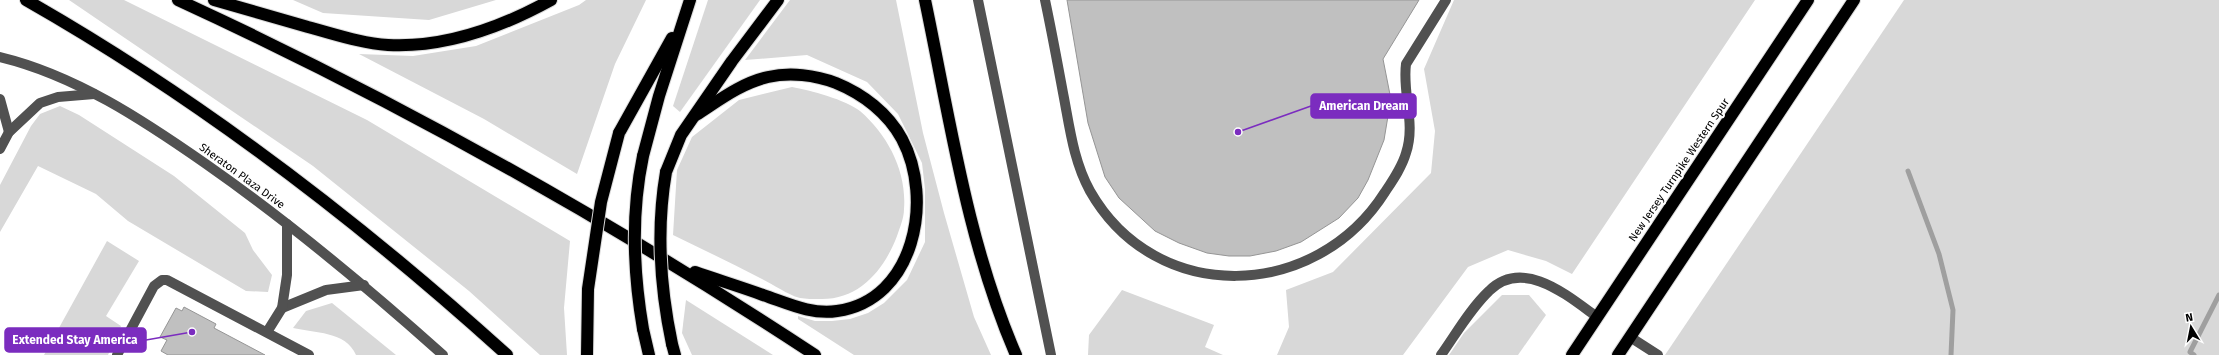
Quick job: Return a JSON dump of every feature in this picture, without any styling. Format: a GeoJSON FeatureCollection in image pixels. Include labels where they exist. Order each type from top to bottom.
{"type":"FeatureCollection","features":[{"type":"Feature","properties":{"kind":"highway"},"geometry":{"type":"LineString","coordinates":[[26,0],[151,77],[305,184],[403,264],[507,355]]}},
{"type":"Feature","properties":{"kind":"highway"},"geometry":{"type":"LineString","coordinates":[[178,0],[298,56],[410,113],[513,170],[675,265],[815,355]]}},
{"type":"Feature","properties":{"kind":"highway"},"geometry":{"type":"LineString","coordinates":[[214,0],[349,39],[388,45],[408,45],[447,40],[481,31],[526,13],[551,0]]}},
{"type":"Feature","properties":{"kind":"highway"},"geometry":{"type":"LineString","coordinates":[[649,355],[643,329],[636,270],[634,232],[637,190],[643,156],[659,96],[690,0]]}},
{"type":"Feature","properties":{"kind":"highway"},"geometry":{"type":"LineString","coordinates":[[673,350],[664,300],[660,244],[666,172],[681,135],[732,61],[778,0]]}},
{"type":"Feature","properties":{"kind":"highway"},"geometry":{"type":"LineString","coordinates":[[925,0],[975,239],[990,291],[1016,355]]}},
{"type":"Feature","properties":{"kind":"highway","name":"New Jersey Turnpike Western Spur"},"geometry":{"type":"LineString","coordinates":[[1572,355],[1808,0]]}},
{"type":"Feature","properties":{"kind":"highway"},"geometry":{"type":"LineString","coordinates":[[1618,355],[1854,0]]}},
{"type":"Feature","properties":{"kind":"highway"},"geometry":{"type":"LineString","coordinates":[[587,355],[588,290],[601,202],[619,134],[686,14]]}},
{"type":"Feature","properties":{"kind":"highway"},"geometry":{"type":"LineString","coordinates":[[675,265],[810,311],[836,312],[859,305],[876,295],[890,282],[908,253],[916,221],[918,195],[916,180],[913,165],[902,138],[892,124],[878,109],[856,92],[812,76],[782,75],[768,77],[754,81],[727,95],[696,115]]}},
{"type":"Feature","properties":{"kind":"street"},"geometry":{"type":"LineString","coordinates":[[978,0],[1051,355]]}},
{"type":"Feature","properties":{"kind":"street"},"geometry":{"type":"LineString","coordinates":[[1045,0],[1073,148],[1083,177],[1100,206],[1135,242],[1164,260],[1209,274],[1245,276],[1280,271],[1317,256],[1346,238],[1378,204],[1394,179],[1406,152],[1411,123],[1405,74],[1406,64],[1446,0]]}},
{"type":"Feature","properties":{"kind":"street","name":"Sheraton Plaza Drive"},"geometry":{"type":"LineString","coordinates":[[0,57],[65,80],[94,94],[177,144],[287,224],[364,285],[443,355]]}},
{"type":"Feature","properties":{"kind":"street"},"geometry":{"type":"LineString","coordinates":[[0,149],[9,132],[40,103],[58,97],[94,94]]}},
{"type":"Feature","properties":{"kind":"street"},"geometry":{"type":"LineString","coordinates":[[0,99],[9,132]]}},
{"type":"Feature","properties":{"kind":"street"},"geometry":{"type":"LineString","coordinates":[[267,332],[282,308],[287,275],[287,224]]}},
{"type":"Feature","properties":{"kind":"street"},"geometry":{"type":"LineString","coordinates":[[1441,355],[1488,291],[1503,281],[1512,278],[1531,279],[1543,282],[1562,292],[1597,317]]}},
{"type":"Feature","properties":{"kind":"street"},"geometry":{"type":"LineString","coordinates":[[117,355],[154,286],[162,280],[172,281],[309,355]]}},
{"type":"Feature","properties":{"kind":"street"},"geometry":{"type":"LineString","coordinates":[[282,308],[326,290],[364,285]]}},
{"type":"Feature","properties":{"kind":"street"},"geometry":{"type":"LineString","coordinates":[[1630,337],[1658,355]]}},
{"type":"Feature","properties":{"kind":"shaded area"},"geometry":{"type":"Polygon","coordinates":[[[69,0],[124,0],[367,120],[570,241],[564,308],[567,355],[540,355],[469,291],[313,166],[69,0]]]}},
{"type":"Feature","properties":{"kind":"shaded area"},"geometry":{"type":"Polygon","coordinates":[[[293,0],[496,0],[429,20],[323,13],[293,0]]]}},
{"type":"Feature","properties":{"kind":"shaded area"},"geometry":{"type":"Polygon","coordinates":[[[586,0],[646,0],[615,64],[577,174],[484,119],[359,54],[413,56],[476,46],[579,5],[586,0]]]}},
{"type":"Feature","properties":{"kind":"shaded area"},"geometry":{"type":"Polygon","coordinates":[[[708,0],[760,0],[680,112],[673,106],[708,0]]]}},
{"type":"Feature","properties":{"kind":"shaded area"},"geometry":{"type":"Polygon","coordinates":[[[790,0],[896,0],[923,133],[944,213],[974,317],[991,355],[854,355],[798,319],[798,316],[815,321],[832,321],[850,319],[868,313],[884,303],[907,280],[925,242],[925,189],[922,163],[898,114],[867,82],[807,55],[745,60],[790,0]]]}},
{"type":"Feature","properties":{"kind":"shaded area"},"geometry":{"type":"Polygon","coordinates":[[[1454,0],[1755,0],[1572,274],[1546,261],[1508,250],[1468,267],[1403,355],[1277,355],[1289,327],[1286,290],[1333,272],[1431,173],[1435,131],[1424,69],[1454,0]]]}},
{"type":"Feature","properties":{"kind":"shaded area"},"geometry":{"type":"Polygon","coordinates":[[[1904,0],[2219,0],[2219,355],[1665,355],[1904,0]]]}},
{"type":"Feature","properties":{"kind":"shaded area"},"geometry":{"type":"Polygon","coordinates":[[[792,87],[808,90],[837,99],[860,111],[879,131],[887,143],[894,155],[902,181],[904,195],[903,216],[892,249],[868,281],[858,289],[846,295],[833,298],[800,298],[673,235],[677,170],[692,137],[739,100],[792,87]]]}},
{"type":"Feature","properties":{"kind":"shaded area"},"geometry":{"type":"Polygon","coordinates":[[[60,106],[79,115],[174,176],[245,233],[253,250],[272,275],[268,292],[246,291],[128,221],[96,194],[38,166],[0,232],[0,185],[31,126],[40,114],[60,106]]]}},
{"type":"Feature","properties":{"kind":"shaded area"},"geometry":{"type":"Polygon","coordinates":[[[107,241],[139,261],[106,316],[121,326],[108,355],[44,355],[107,241]]]}},
{"type":"Feature","properties":{"kind":"shaded area"},"geometry":{"type":"Polygon","coordinates":[[[1122,290],[1214,325],[1205,347],[1223,355],[1088,355],[1089,335],[1122,290]]]}},
{"type":"Feature","properties":{"kind":"shaded area"},"geometry":{"type":"Polygon","coordinates":[[[1502,295],[1529,295],[1546,315],[1518,355],[1449,355],[1464,333],[1502,295]]]}},
{"type":"Feature","properties":{"kind":"shaded area"},"geometry":{"type":"Polygon","coordinates":[[[686,300],[773,355],[692,355],[682,333],[686,300]]]}},
{"type":"Feature","properties":{"kind":"shaded area"},"geometry":{"type":"Polygon","coordinates":[[[332,303],[396,355],[356,355],[345,341],[337,337],[320,332],[293,328],[306,311],[332,303]]]}},
{"type":"Feature","properties":{"kind":"building"},"geometry":{"type":"Polygon","coordinates":[[[1067,0],[1419,0],[1383,59],[1394,115],[1388,116],[1384,140],[1368,180],[1358,198],[1339,218],[1301,242],[1276,251],[1250,256],[1229,256],[1207,253],[1179,243],[1155,231],[1119,198],[1105,177],[1088,123],[1067,0]]]}},
{"type":"Feature","properties":{"kind":"building"},"geometry":{"type":"Polygon","coordinates":[[[184,307],[216,324],[214,328],[265,355],[168,355],[161,351],[167,340],[160,337],[176,308],[182,311],[184,307]]]}},
{"type":"Feature","properties":{"kind":"waterway"},"geometry":{"type":"LineString","coordinates":[[1908,171],[1939,254],[1953,310],[1951,355]]}},
{"type":"Feature","properties":{"kind":"waterway"},"geometry":{"type":"LineString","coordinates":[[2194,355],[2190,352],[2219,295]]}},
{"type":"Feature","properties":{"kind":"place","name":"American Dream"},"geometry":{"type":"Point","coordinates":[1238,132]}},
{"type":"Feature","properties":{"kind":"place","name":"Extended Stay America"},"geometry":{"type":"Point","coordinates":[192,332]}}]}
